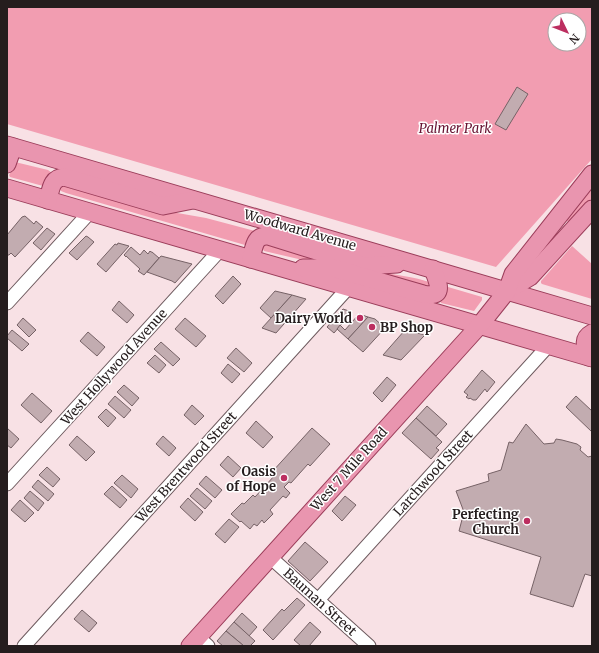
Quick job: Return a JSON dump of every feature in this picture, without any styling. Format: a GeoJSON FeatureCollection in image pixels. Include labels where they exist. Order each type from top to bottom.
{"type":"FeatureCollection","features":[{"type":"Feature","properties":{"kind":"main road"},"geometry":{"type":"LineString","coordinates":[[7,164],[10,146]]}},
{"type":"Feature","properties":{"kind":"main road","name":"Woodward Avenue"},"geometry":{"type":"LineString","coordinates":[[10,146],[592,316]]}},
{"type":"Feature","properties":{"kind":"main road","name":"West 7 Mile Road"},"geometry":{"type":"LineString","coordinates":[[199,643],[270,557],[479,326],[507,291],[513,274],[592,174]]}},
{"type":"Feature","properties":{"kind":"main road"},"geometry":{"type":"LineString","coordinates":[[48,200],[54,181],[58,178],[64,177],[163,206],[195,200]]}},
{"type":"Feature","properties":{"kind":"main road"},"geometry":{"type":"LineString","coordinates":[[7,188],[590,358]]}},
{"type":"Feature","properties":{"kind":"main road","name":"West 7 Mile Road"},"geometry":{"type":"LineString","coordinates":[[507,291],[530,277],[592,209]]}},
{"type":"Feature","properties":{"kind":"main road"},"geometry":{"type":"LineString","coordinates":[[552,224],[569,234]]}},
{"type":"Feature","properties":{"kind":"main road"},"geometry":{"type":"LineString","coordinates":[[251,259],[258,238],[268,236],[365,266],[411,263]]}},
{"type":"Feature","properties":{"kind":"main road"},"geometry":{"type":"LineString","coordinates":[[284,268],[332,268],[432,296],[439,289],[434,269]]}},
{"type":"Feature","properties":{"kind":"main road"},"geometry":{"type":"LineString","coordinates":[[590,358],[585,341],[587,336],[592,333]]}},
{"type":"Feature","properties":{"kind":"street"},"geometry":{"type":"LineString","coordinates":[[7,303],[90,212]]}},
{"type":"Feature","properties":{"kind":"street","name":"West Hollywood Avenue"},"geometry":{"type":"LineString","coordinates":[[7,484],[220,250]]}},
{"type":"Feature","properties":{"kind":"street","name":"West Brentwood Street"},"geometry":{"type":"LineString","coordinates":[[24,646],[348,288]]}},
{"type":"Feature","properties":{"kind":"street","name":"Larchwood Street"},"geometry":{"type":"LineString","coordinates":[[318,600],[548,346]]}},
{"type":"Feature","properties":{"kind":"street","name":"Bauman Street"},"geometry":{"type":"LineString","coordinates":[[270,557],[369,646]]}},
{"type":"Feature","properties":{"kind":"green space","name":"Palmer Park"},"geometry":{"type":"Polygon","coordinates":[[[7,7],[592,7],[592,159],[496,267],[7,124],[7,7]]]}},
{"type":"Feature","properties":{"kind":"green space"},"geometry":{"type":"Polygon","coordinates":[[[15,162],[48,170],[52,173],[43,186],[10,177],[9,175],[15,162]]]}},
{"type":"Feature","properties":{"kind":"green space"},"geometry":{"type":"Polygon","coordinates":[[[61,184],[166,211],[206,218],[255,232],[251,235],[245,245],[66,193],[61,191],[59,187],[61,184]]]}},
{"type":"Feature","properties":{"kind":"green space"},"geometry":{"type":"Polygon","coordinates":[[[592,186],[592,198],[570,222],[566,221],[566,218],[592,186]]]}},
{"type":"Feature","properties":{"kind":"green space"},"geometry":{"type":"Polygon","coordinates":[[[264,242],[333,261],[375,271],[411,277],[432,283],[432,290],[264,251],[262,247],[264,242]]]}},
{"type":"Feature","properties":{"kind":"green space"},"geometry":{"type":"Polygon","coordinates":[[[572,246],[592,264],[592,299],[541,283],[541,281],[572,246]]]}},
{"type":"Feature","properties":{"kind":"green space"},"geometry":{"type":"Polygon","coordinates":[[[448,287],[482,297],[482,300],[474,311],[441,303],[440,301],[444,297],[446,288],[448,287]]]}},
{"type":"Feature","properties":{"kind":"building"},"geometry":{"type":"Polygon","coordinates":[[[517,87],[528,94],[506,130],[495,124],[517,87]]]}},
{"type":"Feature","properties":{"kind":"building"},"geometry":{"type":"Polygon","coordinates":[[[25,216],[34,224],[36,221],[43,227],[15,257],[11,253],[7,255],[7,235],[22,217],[25,216]]]}},
{"type":"Feature","properties":{"kind":"building"},"geometry":{"type":"Polygon","coordinates":[[[47,228],[55,234],[41,250],[33,243],[47,228]]]}},
{"type":"Feature","properties":{"kind":"building"},"geometry":{"type":"Polygon","coordinates":[[[86,236],[94,242],[77,260],[69,253],[86,236]]]}},
{"type":"Feature","properties":{"kind":"building"},"geometry":{"type":"Polygon","coordinates":[[[118,243],[129,246],[106,272],[97,264],[115,244],[117,245],[118,243]]]}},
{"type":"Feature","properties":{"kind":"building"},"geometry":{"type":"Polygon","coordinates":[[[131,247],[140,255],[144,250],[148,254],[150,251],[152,252],[159,258],[144,275],[138,271],[140,269],[124,255],[131,247]]]}},
{"type":"Feature","properties":{"kind":"building"},"geometry":{"type":"Polygon","coordinates":[[[161,256],[192,264],[175,283],[147,272],[161,256]]]}},
{"type":"Feature","properties":{"kind":"building"},"geometry":{"type":"Polygon","coordinates":[[[233,276],[241,284],[223,304],[215,296],[233,276]]]}},
{"type":"Feature","properties":{"kind":"building"},"geometry":{"type":"Polygon","coordinates":[[[275,291],[292,295],[271,318],[260,308],[275,291]]]}},
{"type":"Feature","properties":{"kind":"building"},"geometry":{"type":"Polygon","coordinates":[[[292,295],[306,299],[276,333],[262,328],[292,295]]]}},
{"type":"Feature","properties":{"kind":"building"},"geometry":{"type":"Polygon","coordinates":[[[119,301],[134,315],[127,323],[112,310],[119,301]]]}},
{"type":"Feature","properties":{"kind":"building"},"geometry":{"type":"Polygon","coordinates":[[[343,309],[352,312],[334,333],[327,327],[343,309]]]}},
{"type":"Feature","properties":{"kind":"building"},"geometry":{"type":"Polygon","coordinates":[[[359,314],[368,317],[348,339],[337,329],[340,325],[345,330],[359,314]]]}},
{"type":"Feature","properties":{"kind":"building"},"geometry":{"type":"Polygon","coordinates":[[[368,317],[375,319],[385,328],[363,352],[348,339],[368,317]]]}},
{"type":"Feature","properties":{"kind":"building"},"geometry":{"type":"Polygon","coordinates":[[[23,318],[36,330],[29,337],[17,325],[23,318]]]}},
{"type":"Feature","properties":{"kind":"building"},"geometry":{"type":"Polygon","coordinates":[[[185,318],[206,336],[196,347],[175,329],[185,318]]]}},
{"type":"Feature","properties":{"kind":"building"},"geometry":{"type":"Polygon","coordinates":[[[12,330],[29,344],[22,351],[7,338],[12,330]]]}},
{"type":"Feature","properties":{"kind":"building"},"geometry":{"type":"Polygon","coordinates":[[[405,330],[425,335],[401,360],[383,355],[405,330]]]}},
{"type":"Feature","properties":{"kind":"building"},"geometry":{"type":"Polygon","coordinates":[[[88,332],[105,347],[97,356],[80,341],[88,332]]]}},
{"type":"Feature","properties":{"kind":"building"},"geometry":{"type":"Polygon","coordinates":[[[161,342],[180,359],[173,366],[154,349],[161,342]]]}},
{"type":"Feature","properties":{"kind":"building"},"geometry":{"type":"Polygon","coordinates":[[[236,348],[252,363],[244,372],[227,358],[236,348]]]}},
{"type":"Feature","properties":{"kind":"building"},"geometry":{"type":"Polygon","coordinates":[[[155,355],[166,365],[159,373],[147,363],[155,355]]]}},
{"type":"Feature","properties":{"kind":"building"},"geometry":{"type":"Polygon","coordinates":[[[228,364],[240,374],[232,383],[221,373],[228,364]]]}},
{"type":"Feature","properties":{"kind":"building"},"geometry":{"type":"Polygon","coordinates":[[[482,370],[495,382],[487,392],[485,389],[476,400],[469,399],[466,397],[468,395],[464,392],[482,370]]]}},
{"type":"Feature","properties":{"kind":"building"},"geometry":{"type":"Polygon","coordinates":[[[387,377],[396,385],[382,402],[373,393],[387,377]]]}},
{"type":"Feature","properties":{"kind":"building"},"geometry":{"type":"Polygon","coordinates":[[[124,385],[139,398],[132,406],[117,392],[124,385]]]}},
{"type":"Feature","properties":{"kind":"building"},"geometry":{"type":"Polygon","coordinates":[[[32,393],[52,411],[41,423],[21,405],[32,393]]]}},
{"type":"Feature","properties":{"kind":"building"},"geometry":{"type":"Polygon","coordinates":[[[115,396],[131,410],[124,418],[108,404],[115,396]]]}},
{"type":"Feature","properties":{"kind":"building"},"geometry":{"type":"Polygon","coordinates":[[[576,396],[592,411],[592,432],[566,407],[576,396]]]}},
{"type":"Feature","properties":{"kind":"building"},"geometry":{"type":"Polygon","coordinates":[[[192,405],[204,416],[195,425],[184,415],[192,405]]]}},
{"type":"Feature","properties":{"kind":"building"},"geometry":{"type":"Polygon","coordinates":[[[427,406],[447,424],[436,436],[416,418],[427,406]]]}},
{"type":"Feature","properties":{"kind":"building"},"geometry":{"type":"Polygon","coordinates":[[[106,409],[116,418],[108,427],[98,417],[106,409]]]}},
{"type":"Feature","properties":{"kind":"building"},"geometry":{"type":"Polygon","coordinates":[[[416,418],[442,442],[436,448],[439,450],[431,459],[402,433],[416,418]]]}},
{"type":"Feature","properties":{"kind":"building"},"geometry":{"type":"Polygon","coordinates":[[[256,421],[273,437],[263,448],[246,433],[256,421]]]}},
{"type":"Feature","properties":{"kind":"building","name":"Perfecting Church"},"geometry":{"type":"Polygon","coordinates":[[[526,424],[544,444],[554,443],[556,439],[562,440],[577,444],[581,447],[580,450],[588,457],[592,456],[592,576],[585,574],[573,607],[530,594],[541,557],[459,531],[464,512],[456,491],[489,481],[488,474],[501,470],[509,442],[513,443],[526,424]]]}},
{"type":"Feature","properties":{"kind":"building"},"geometry":{"type":"Polygon","coordinates":[[[7,428],[19,439],[11,448],[7,445],[7,428]]]}},
{"type":"Feature","properties":{"kind":"building","name":"Oasis of Hope"},"geometry":{"type":"Polygon","coordinates":[[[312,428],[330,444],[310,466],[308,464],[291,483],[289,482],[284,487],[290,493],[286,498],[283,496],[270,510],[273,514],[264,523],[262,520],[257,526],[254,524],[250,529],[231,514],[253,495],[255,497],[275,475],[272,472],[312,428]]]}},
{"type":"Feature","properties":{"kind":"building"},"geometry":{"type":"Polygon","coordinates":[[[77,436],[95,452],[86,461],[69,445],[77,436]]]}},
{"type":"Feature","properties":{"kind":"building"},"geometry":{"type":"Polygon","coordinates":[[[163,436],[176,448],[169,456],[156,444],[163,436]]]}},
{"type":"Feature","properties":{"kind":"building"},"geometry":{"type":"Polygon","coordinates":[[[228,456],[241,468],[233,477],[220,465],[228,456]]]}},
{"type":"Feature","properties":{"kind":"building"},"geometry":{"type":"Polygon","coordinates":[[[47,467],[60,479],[53,487],[39,475],[47,467]]]}},
{"type":"Feature","properties":{"kind":"building"},"geometry":{"type":"Polygon","coordinates":[[[122,475],[138,489],[131,498],[114,483],[122,475]]]}},
{"type":"Feature","properties":{"kind":"building"},"geometry":{"type":"Polygon","coordinates":[[[206,476],[222,490],[215,498],[199,484],[206,476]]]}},
{"type":"Feature","properties":{"kind":"building"},"geometry":{"type":"Polygon","coordinates":[[[38,480],[54,494],[48,501],[32,487],[38,480]]]}},
{"type":"Feature","properties":{"kind":"building"},"geometry":{"type":"Polygon","coordinates":[[[112,486],[127,500],[120,508],[104,494],[112,486]]]}},
{"type":"Feature","properties":{"kind":"building"},"geometry":{"type":"Polygon","coordinates":[[[197,488],[212,501],[205,509],[190,496],[197,488]]]}},
{"type":"Feature","properties":{"kind":"building"},"geometry":{"type":"Polygon","coordinates":[[[30,491],[44,503],[38,511],[24,498],[30,491]]]}},
{"type":"Feature","properties":{"kind":"building"},"geometry":{"type":"Polygon","coordinates":[[[345,496],[356,505],[342,521],[332,511],[345,496]]]}},
{"type":"Feature","properties":{"kind":"building"},"geometry":{"type":"Polygon","coordinates":[[[188,498],[203,512],[195,521],[180,507],[188,498]]]}},
{"type":"Feature","properties":{"kind":"building"},"geometry":{"type":"Polygon","coordinates":[[[20,500],[34,513],[25,522],[11,510],[20,500]]]}},
{"type":"Feature","properties":{"kind":"building"},"geometry":{"type":"Polygon","coordinates":[[[229,519],[239,527],[225,543],[215,534],[229,519]]]}},
{"type":"Feature","properties":{"kind":"building"},"geometry":{"type":"Polygon","coordinates":[[[305,542],[328,562],[310,581],[288,561],[305,542]]]}},
{"type":"Feature","properties":{"kind":"building"},"geometry":{"type":"Polygon","coordinates":[[[297,598],[305,605],[273,640],[263,630],[282,609],[284,611],[297,598]]]}},
{"type":"Feature","properties":{"kind":"building"},"geometry":{"type":"Polygon","coordinates":[[[82,610],[97,623],[89,632],[74,619],[82,610]]]}},
{"type":"Feature","properties":{"kind":"building"},"geometry":{"type":"Polygon","coordinates":[[[242,613],[257,627],[249,636],[234,622],[242,613]]]}},
{"type":"Feature","properties":{"kind":"building"},"geometry":{"type":"Polygon","coordinates":[[[234,622],[255,641],[250,646],[244,646],[226,631],[234,622]]]}},
{"type":"Feature","properties":{"kind":"building"},"geometry":{"type":"Polygon","coordinates":[[[310,622],[321,632],[309,646],[301,646],[294,640],[310,622]]]}},
{"type":"Feature","properties":{"kind":"building"},"geometry":{"type":"Polygon","coordinates":[[[226,631],[244,646],[223,646],[217,641],[226,631]]]}},
{"type":"Feature","properties":{"kind":"place","name":"Dairy World"},"geometry":{"type":"Point","coordinates":[360,318]}},
{"type":"Feature","properties":{"kind":"place","name":"BP Shop"},"geometry":{"type":"Point","coordinates":[372,327]}},
{"type":"Feature","properties":{"kind":"place","name":"Oasis of Hope"},"geometry":{"type":"Point","coordinates":[284,478]}},
{"type":"Feature","properties":{"kind":"place","name":"Perfecting Church"},"geometry":{"type":"Point","coordinates":[527,521]}}]}
